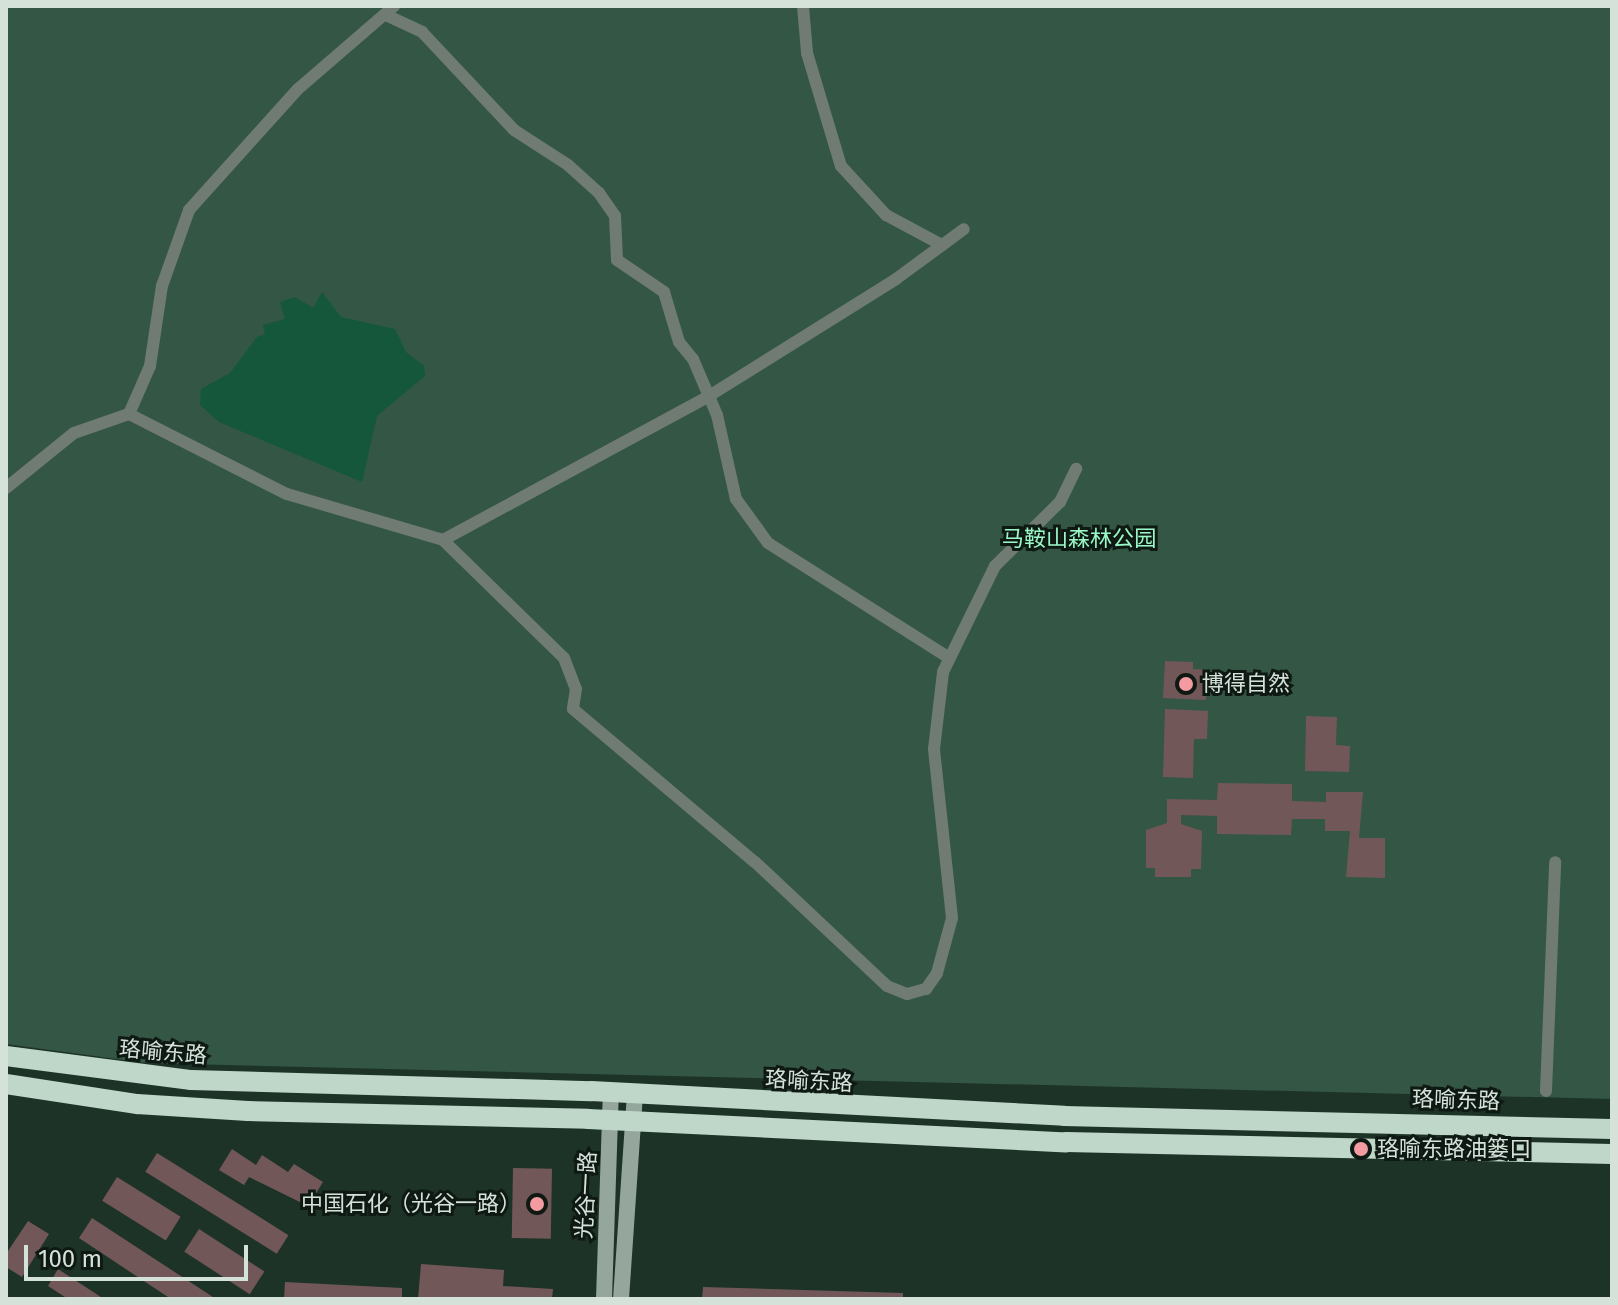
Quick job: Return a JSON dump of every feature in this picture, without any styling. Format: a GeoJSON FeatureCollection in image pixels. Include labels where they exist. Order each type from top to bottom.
{"type":"FeatureCollection","features":[{"type":"Feature","properties":{"kind":"highway","name":"珞喻东路"},"geometry":{"type":"LineString","coordinates":[[6,1056],[191,1080],[611,1093],[1064,1116],[1612,1129]]}},
{"type":"Feature","properties":{"kind":"highway"},"geometry":{"type":"LineString","coordinates":[[6,1084],[153,1105],[610,1120],[1066,1142],[1612,1154]]}},
{"type":"Feature","properties":{"kind":"main road","name":"光谷一路"},"geometry":{"type":"LineString","coordinates":[[604,1299],[611,1093]]}},
{"type":"Feature","properties":{"kind":"main road","name":"光谷一路"},"geometry":{"type":"LineString","coordinates":[[621,1299],[635,1095]]}},
{"type":"Feature","properties":{"kind":"street"},"geometry":{"type":"LineString","coordinates":[[803,6],[807,53],[841,166],[886,215],[942,245]]}},
{"type":"Feature","properties":{"kind":"street"},"geometry":{"type":"LineString","coordinates":[[129,414],[150,366],[162,286],[189,210],[298,89],[391,11],[422,32],[514,130],[568,165],[599,193],[615,216],[617,260],[664,292],[679,342],[693,359],[709,396],[736,499],[768,543],[949,658]]}},
{"type":"Feature","properties":{"kind":"street"},"geometry":{"type":"LineString","coordinates":[[443,540],[709,396],[964,229]]}},
{"type":"Feature","properties":{"kind":"street"},"geometry":{"type":"LineString","coordinates":[[6,488],[74,433],[129,414],[287,494],[443,540],[564,658],[576,689],[573,709],[755,862],[887,986],[907,994],[926,989],[937,973],[952,918],[934,749],[934,723],[949,658],[995,566],[1060,502],[1076,469]]}},
{"type":"Feature","properties":{"kind":"street"},"geometry":{"type":"LineString","coordinates":[[1546,1091],[1555,862]]}},
{"type":"Feature","properties":{"kind":"green space","name":"马鞍山森林公园"},"geometry":{"type":"Polygon","coordinates":[[[6,6],[1612,6],[1612,1099],[146,1063],[6,1044],[6,6]]]}},
{"type":"Feature","properties":{"kind":"shaded area"},"geometry":{"type":"Polygon","coordinates":[[[322,292],[341,317],[395,329],[406,352],[424,366],[425,376],[377,416],[362,482],[219,422],[200,405],[201,389],[230,373],[257,337],[265,334],[263,325],[285,319],[280,302],[295,297],[313,308],[322,292]]]}},
{"type":"Feature","properties":{"kind":"building","name":"博得自然"},"geometry":{"type":"Polygon","coordinates":[[[1165,661],[1193,662],[1193,669],[1208,670],[1206,700],[1163,698],[1165,661]]]}},
{"type":"Feature","properties":{"kind":"building"},"geometry":{"type":"Polygon","coordinates":[[[1165,709],[1208,711],[1207,739],[1194,739],[1193,778],[1163,777],[1165,709]]]}},
{"type":"Feature","properties":{"kind":"building"},"geometry":{"type":"Polygon","coordinates":[[[1306,716],[1337,717],[1336,745],[1350,746],[1349,772],[1305,771],[1306,716]]]}},
{"type":"Feature","properties":{"kind":"building"},"geometry":{"type":"Polygon","coordinates":[[[1218,783],[1292,784],[1292,801],[1326,802],[1326,792],[1363,792],[1359,838],[1385,838],[1385,878],[1346,877],[1350,831],[1325,831],[1325,819],[1292,819],[1291,835],[1217,834],[1217,816],[1181,815],[1181,824],[1202,831],[1201,869],[1191,869],[1191,877],[1155,877],[1155,868],[1146,868],[1146,830],[1167,823],[1167,799],[1217,800],[1218,783]]]}},
{"type":"Feature","properties":{"kind":"building"},"geometry":{"type":"Polygon","coordinates":[[[232,1149],[256,1165],[262,1155],[288,1172],[294,1164],[323,1182],[308,1206],[249,1177],[244,1185],[219,1170],[232,1149]]]}},
{"type":"Feature","properties":{"kind":"building"},"geometry":{"type":"Polygon","coordinates":[[[157,1153],[288,1235],[277,1254],[145,1172],[157,1153]]]}},
{"type":"Feature","properties":{"kind":"building"},"geometry":{"type":"Polygon","coordinates":[[[513,1168],[552,1169],[551,1239],[512,1238],[513,1168]]]}},
{"type":"Feature","properties":{"kind":"building"},"geometry":{"type":"Polygon","coordinates":[[[117,1177],[181,1217],[166,1240],[102,1201],[117,1177]]]}},
{"type":"Feature","properties":{"kind":"building"},"geometry":{"type":"Polygon","coordinates":[[[92,1218],[216,1299],[171,1299],[79,1238],[92,1218]]]}},
{"type":"Feature","properties":{"kind":"building"},"geometry":{"type":"Polygon","coordinates":[[[28,1221],[49,1234],[22,1277],[6,1267],[6,1254],[28,1221]]]}},
{"type":"Feature","properties":{"kind":"building"},"geometry":{"type":"Polygon","coordinates":[[[199,1229],[264,1271],[250,1294],[184,1252],[199,1229]]]}},
{"type":"Feature","properties":{"kind":"building"},"geometry":{"type":"Polygon","coordinates":[[[421,1264],[504,1270],[503,1286],[553,1289],[552,1299],[418,1299],[421,1264]]]}},
{"type":"Feature","properties":{"kind":"building"},"geometry":{"type":"Polygon","coordinates":[[[58,1269],[104,1299],[68,1299],[48,1286],[58,1269]]]}},
{"type":"Feature","properties":{"kind":"building"},"geometry":{"type":"Polygon","coordinates":[[[285,1282],[402,1288],[402,1299],[284,1299],[285,1282]]]}},
{"type":"Feature","properties":{"kind":"building"},"geometry":{"type":"Polygon","coordinates":[[[703,1287],[903,1293],[903,1299],[702,1299],[703,1287]]]}},
{"type":"Feature","properties":{"kind":"place","name":"博得自然"},"geometry":{"type":"Point","coordinates":[1186,684]}},
{"type":"Feature","properties":{"kind":"place","name":"珞喻东路油篓口"},"geometry":{"type":"Point","coordinates":[1361,1149]}},
{"type":"Feature","properties":{"kind":"place","name":"中国石化（光谷一路）"},"geometry":{"type":"Point","coordinates":[537,1204]}}]}
